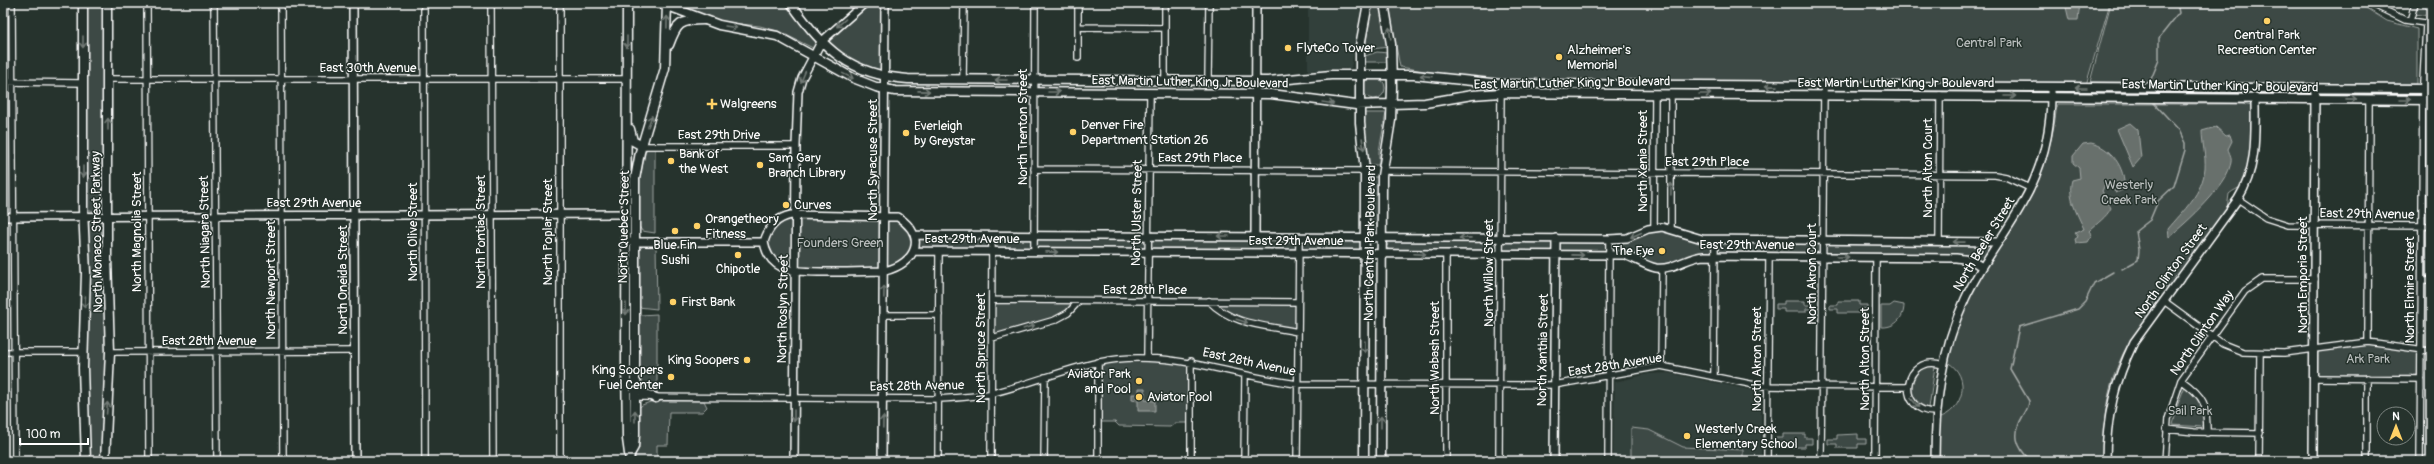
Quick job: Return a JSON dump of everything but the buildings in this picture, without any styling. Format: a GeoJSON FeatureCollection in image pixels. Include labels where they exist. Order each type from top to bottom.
{"type":"FeatureCollection","features":[{"type":"Feature","properties":{"kind":"main road","name":"North Monaco Street Parkway"},"geometry":{"type":"LineString","coordinates":[[83,3],[84,216],[86,274],[83,352],[86,461]]}},
{"type":"Feature","properties":{"kind":"main road","name":"North Monaco Street Parkway"},"geometry":{"type":"LineString","coordinates":[[105,461],[110,352],[107,258],[108,3]]}},
{"type":"Feature","properties":{"kind":"main road","name":"North Quebec Street"},"geometry":{"type":"LineString","coordinates":[[627,3],[626,385],[627,447],[630,458]]}},
{"type":"Feature","properties":{"kind":"main road","name":"East Martin Luther King Jr Boulevard"},"geometry":{"type":"LineString","coordinates":[[791,3],[821,42],[850,65],[871,74],[885,76],[963,80],[1256,81],[1331,75],[1414,75],[1501,84],[1824,90],[1940,95],[2255,97],[2427,100]]}},
{"type":"Feature","properties":{"kind":"main road","name":"North Central Park Boulevard"},"geometry":{"type":"LineString","coordinates":[[1364,461],[1365,171],[1360,105],[1360,75],[1362,31],[1368,3]]}},
{"type":"Feature","properties":{"kind":"main road","name":"North Central Park Boulevard"},"geometry":{"type":"LineString","coordinates":[[1381,461],[1382,171],[1392,105],[1390,30],[1384,3]]}},
{"type":"Feature","properties":{"kind":"main road","name":"North Quebec Street"},"geometry":{"type":"LineString","coordinates":[[630,458],[635,440],[635,179],[642,146],[661,86],[666,52],[665,4]]}},
{"type":"Feature","properties":{"kind":"main road","name":"East Martin Luther King Jr Boulevard"},"geometry":{"type":"LineString","coordinates":[[665,4],[704,20],[777,36],[814,55],[853,78],[885,89],[1256,94],[1285,95],[1335,104],[1360,105],[1425,103],[1472,95],[1501,93],[1671,94],[1824,90],[2120,87],[2427,89]]}},
{"type":"Feature","properties":{"kind":"main road"},"geometry":{"type":"LineString","coordinates":[[666,52],[678,26],[688,20],[704,20]]}},
{"type":"Feature","properties":{"kind":"main road"},"geometry":{"type":"LineString","coordinates":[[627,105],[632,139],[642,146]]}},
{"type":"Feature","properties":{"kind":"main road"},"geometry":{"type":"LineString","coordinates":[[635,374],[639,389],[656,398]]}},
{"type":"Feature","properties":{"kind":"main road"},"geometry":{"type":"LineString","coordinates":[[626,385],[630,394],[635,397]]}},
{"type":"Feature","properties":{"kind":"street"},"geometry":{"type":"LineString","coordinates":[[12,3],[15,461]]}},
{"type":"Feature","properties":{"kind":"street","name":"North Magnolia Street"},"geometry":{"type":"LineString","coordinates":[[147,3],[149,461]]}},
{"type":"Feature","properties":{"kind":"street","name":"North Niagara Street"},"geometry":{"type":"LineString","coordinates":[[214,3],[217,461]]}},
{"type":"Feature","properties":{"kind":"street","name":"North Newport Street"},"geometry":{"type":"LineString","coordinates":[[281,3],[283,461]]}},
{"type":"Feature","properties":{"kind":"street","name":"North Oneida Street"},"geometry":{"type":"LineString","coordinates":[[353,3],[355,461]]}},
{"type":"Feature","properties":{"kind":"street","name":"North Olive Street"},"geometry":{"type":"LineString","coordinates":[[424,3],[425,79],[423,215],[425,461]]}},
{"type":"Feature","properties":{"kind":"street","name":"North Pontiac Street"},"geometry":{"type":"LineString","coordinates":[[491,3],[493,461]]}},
{"type":"Feature","properties":{"kind":"street","name":"North Poplar Street"},"geometry":{"type":"LineString","coordinates":[[560,3],[560,461]]}},
{"type":"Feature","properties":{"kind":"street"},"geometry":{"type":"LineString","coordinates":[[821,42],[865,3]]}},
{"type":"Feature","properties":{"kind":"street","name":"North Syracuse Street"},"geometry":{"type":"LineString","coordinates":[[882,461],[885,271],[885,3]]}},
{"type":"Feature","properties":{"kind":"street"},"geometry":{"type":"LineString","coordinates":[[963,80],[964,3]]}},
{"type":"Feature","properties":{"kind":"street","name":"North Trenton Street"},"geometry":{"type":"LineString","coordinates":[[1034,251],[1035,3]]}},
{"type":"Feature","properties":{"kind":"street"},"geometry":{"type":"LineString","coordinates":[[1078,3],[1078,58]]}},
{"type":"Feature","properties":{"kind":"street"},"geometry":{"type":"LineString","coordinates":[[1165,3],[1165,80]]}},
{"type":"Feature","properties":{"kind":"street"},"geometry":{"type":"LineString","coordinates":[[1208,80],[1209,3]]}},
{"type":"Feature","properties":{"kind":"street"},"geometry":{"type":"LineString","coordinates":[[1255,236],[1256,3]]}},
{"type":"Feature","properties":{"kind":"street"},"geometry":{"type":"LineString","coordinates":[[2370,3],[2393,16],[2429,24]]}},
{"type":"Feature","properties":{"kind":"street"},"geometry":{"type":"LineString","coordinates":[[2410,21],[2415,3]]}},
{"type":"Feature","properties":{"kind":"street","name":"North Elmira Street"},"geometry":{"type":"LineString","coordinates":[[2420,461],[2422,226],[2429,24]]}},
{"type":"Feature","properties":{"kind":"street"},"geometry":{"type":"LineString","coordinates":[[1078,27],[1165,28]]}},
{"type":"Feature","properties":{"kind":"street","name":"North Roslyn Street"},"geometry":{"type":"LineString","coordinates":[[794,461],[796,146],[798,92],[821,42]]}},
{"type":"Feature","properties":{"kind":"street","name":"East 30th Avenue"},"geometry":{"type":"LineString","coordinates":[[108,79],[627,79]]}},
{"type":"Feature","properties":{"kind":"street"},"geometry":{"type":"LineString","coordinates":[[3,82],[83,82]]}},
{"type":"Feature","properties":{"kind":"street","name":"North Willow Street"},"geometry":{"type":"LineString","coordinates":[[1499,461],[1501,84]]}},
{"type":"Feature","properties":{"kind":"street","name":"North Beeler Street"},"geometry":{"type":"LineString","coordinates":[[1935,461],[1936,412],[1943,365],[1958,316],[1982,267],[2030,188],[2038,170],[2049,129],[2052,96],[2051,88]]}},
{"type":"Feature","properties":{"kind":"street","name":"North Emporia Street"},"geometry":{"type":"LineString","coordinates":[[2314,461],[2315,89]]}},
{"type":"Feature","properties":{"kind":"street","name":"North Akron Court"},"geometry":{"type":"LineString","coordinates":[[1821,461],[1824,90]]}},
{"type":"Feature","properties":{"kind":"street","name":"North Ulster Street"},"geometry":{"type":"LineString","coordinates":[[1147,358],[1150,93]]}},
{"type":"Feature","properties":{"kind":"street","name":"North Xenia Street"},"geometry":{"type":"LineString","coordinates":[[1654,228],[1655,94]]}},
{"type":"Feature","properties":{"kind":"street"},"geometry":{"type":"LineString","coordinates":[[1671,94],[1671,228]]}},
{"type":"Feature","properties":{"kind":"street","name":"North Alton Court"},"geometry":{"type":"LineString","coordinates":[[1939,242],[1940,95]]}},
{"type":"Feature","properties":{"kind":"street","name":"North Clinton Street"},"geometry":{"type":"LineString","coordinates":[[2106,461],[2109,413],[2119,374],[2134,342],[2238,199],[2248,181],[2253,163],[2255,97]]}},
{"type":"Feature","properties":{"kind":"street"},"geometry":{"type":"LineString","coordinates":[[2368,342],[2369,100]]}},
{"type":"Feature","properties":{"kind":"street","name":"East 29th Drive"},"geometry":{"type":"LineString","coordinates":[[642,146],[796,146]]}},
{"type":"Feature","properties":{"kind":"street","name":"East 29th Place"},"geometry":{"type":"LineString","coordinates":[[1034,169],[1365,171]]}},
{"type":"Feature","properties":{"kind":"street","name":"East 29th Place"},"geometry":{"type":"LineString","coordinates":[[1382,171],[2001,176],[2030,188]]}},
{"type":"Feature","properties":{"kind":"street","name":"East 29th Avenue"},"geometry":{"type":"LineString","coordinates":[[2238,199],[2273,221],[2288,225],[2431,226]]}},
{"type":"Feature","properties":{"kind":"street","name":"East 29th Avenue"},"geometry":{"type":"LineString","coordinates":[[3,217],[626,214]]}},
{"type":"Feature","properties":{"kind":"street"},"geometry":{"type":"LineString","coordinates":[[626,242],[764,242],[769,230],[777,220],[796,215],[885,216],[903,220],[915,235],[915,251]]}},
{"type":"Feature","properties":{"kind":"street","name":"East 29th Avenue"},"geometry":{"type":"LineString","coordinates":[[915,235],[1255,236],[1381,239],[1609,239],[1627,238],[1654,228],[1671,228],[1696,238],[1715,239],[1998,242]]}},
{"type":"Feature","properties":{"kind":"street","name":"North Spruce Street"},"geometry":{"type":"LineString","coordinates":[[991,461],[992,235]]}},
{"type":"Feature","properties":{"kind":"street"},"geometry":{"type":"LineString","coordinates":[[1297,461],[1299,237]]}},
{"type":"Feature","properties":{"kind":"street","name":"North Xanthia Street"},"geometry":{"type":"LineString","coordinates":[[1554,461],[1556,238]]}},
{"type":"Feature","properties":{"kind":"street"},"geometry":{"type":"LineString","coordinates":[[1608,461],[1609,239]]}},
{"type":"Feature","properties":{"kind":"street"},"geometry":{"type":"LineString","coordinates":[[1714,377],[1715,239]]}},
{"type":"Feature","properties":{"kind":"street","name":"East 29th Avenue"},"geometry":{"type":"LineString","coordinates":[[764,242],[769,257],[775,263],[788,270],[885,271],[896,268],[908,260],[915,251],[1624,255],[1647,266],[1662,268],[1680,264],[1692,258],[1715,256],[1965,258],[1982,267]]}},
{"type":"Feature","properties":{"kind":"street"},"geometry":{"type":"LineString","coordinates":[[938,461],[939,251]]}},
{"type":"Feature","properties":{"kind":"street","name":"North Wabash Street"},"geometry":{"type":"LineString","coordinates":[[1446,255],[1446,461]]}},
{"type":"Feature","properties":{"kind":"street","name":"North Akron Street"},"geometry":{"type":"LineString","coordinates":[[1767,461],[1768,257]]}},
{"type":"Feature","properties":{"kind":"street","name":"North Alton Street"},"geometry":{"type":"LineString","coordinates":[[1875,461],[1876,257]]}},
{"type":"Feature","properties":{"kind":"street"},"geometry":{"type":"LineString","coordinates":[[1661,366],[1662,268]]}},
{"type":"Feature","properties":{"kind":"street","name":"North Clinton Way"},"geometry":{"type":"LineString","coordinates":[[2165,461],[2166,429],[2171,407],[2181,380],[2211,336],[2245,291],[2256,282],[2269,278],[2315,278]]}},
{"type":"Feature","properties":{"kind":"street"},"geometry":{"type":"LineString","coordinates":[[2422,280],[2431,280]]}},
{"type":"Feature","properties":{"kind":"street","name":"East 28th Place"},"geometry":{"type":"LineString","coordinates":[[992,300],[1298,302]]}},
{"type":"Feature","properties":{"kind":"street"},"geometry":{"type":"LineString","coordinates":[[992,338],[1055,320],[1068,313],[1079,301]]}},
{"type":"Feature","properties":{"kind":"street"},"geometry":{"type":"LineString","coordinates":[[1209,301],[1224,314],[1236,319],[1298,332]]}},
{"type":"Feature","properties":{"kind":"street"},"geometry":{"type":"LineString","coordinates":[[2164,301],[2211,336],[2236,350],[2260,353],[2287,352],[2368,342],[2431,351]]}},
{"type":"Feature","properties":{"kind":"street"},"geometry":{"type":"LineString","coordinates":[[884,315],[939,315]]}},
{"type":"Feature","properties":{"kind":"street"},"geometry":{"type":"LineString","coordinates":[[3,352],[83,352]]}},
{"type":"Feature","properties":{"kind":"street","name":"East 28th Avenue"},"geometry":{"type":"LineString","coordinates":[[110,352],[355,352]]}},
{"type":"Feature","properties":{"kind":"street"},"geometry":{"type":"LineString","coordinates":[[2259,461],[2260,353]]}},
{"type":"Feature","properties":{"kind":"street","name":"East 28th Avenue"},"geometry":{"type":"LineString","coordinates":[[635,397],[938,399],[991,394],[1098,362],[1147,358],[1192,361],[1244,375],[1298,384],[1554,385],[1661,366],[1768,387],[1908,387]]}},
{"type":"Feature","properties":{"kind":"street"},"geometry":{"type":"LineString","coordinates":[[1191,461],[1192,361]]}},
{"type":"Feature","properties":{"kind":"street"},"geometry":{"type":"LineString","coordinates":[[1098,362],[1098,461]]}},
{"type":"Feature","properties":{"kind":"street"},"geometry":{"type":"LineString","coordinates":[[1936,412],[1929,412],[1915,405],[1908,393],[1908,387],[1910,377],[1917,368],[1931,363],[1943,365]]}},
{"type":"Feature","properties":{"kind":"street"},"geometry":{"type":"LineString","coordinates":[[1244,375],[1244,461]]}},
{"type":"Feature","properties":{"kind":"street"},"geometry":{"type":"LineString","coordinates":[[1044,461],[1045,377]]}},
{"type":"Feature","properties":{"kind":"street"},"geometry":{"type":"LineString","coordinates":[[2314,378],[2421,379]]}},
{"type":"Feature","properties":{"kind":"street"},"geometry":{"type":"LineString","coordinates":[[2366,461],[2367,378]]}},
{"type":"Feature","properties":{"kind":"street"},"geometry":{"type":"LineString","coordinates":[[2181,380],[2196,391],[2204,401],[2207,413],[2207,433]]}},
{"type":"Feature","properties":{"kind":"street"},"geometry":{"type":"LineString","coordinates":[[2166,429],[2207,433],[2260,433]]}},
{"type":"Feature","properties":{"kind":"shaded area"},"geometry":{"type":"Polygon","coordinates":[[[1308,3],[1362,3],[1351,68],[1308,71],[1308,3]]]}},
{"type":"Feature","properties":{"kind":"shaded area"},"geometry":{"type":"Polygon","coordinates":[[[2065,3],[2080,3],[2078,20],[2069,20],[2065,3]]]}},
{"type":"Feature","properties":{"kind":"shaded area"},"geometry":{"type":"Polygon","coordinates":[[[2130,123],[2138,130],[2141,158],[2133,167],[2117,129],[2130,123]]]}},
{"type":"Feature","properties":{"kind":"shaded area"},"geometry":{"type":"Polygon","coordinates":[[[2216,127],[2226,136],[2230,135],[2232,141],[2228,149],[2231,160],[2228,171],[2215,192],[2169,237],[2168,229],[2196,194],[2203,177],[2205,163],[2202,131],[2216,127]]]}},
{"type":"Feature","properties":{"kind":"shaded area"},"geometry":{"type":"Polygon","coordinates":[[[2091,143],[2105,149],[2116,160],[2120,166],[2124,181],[2124,189],[2116,193],[2106,183],[2102,191],[2111,208],[2109,212],[2089,231],[2092,235],[2088,242],[2076,243],[2075,239],[2078,237],[2075,233],[2084,229],[2076,211],[2071,193],[2072,180],[2080,178],[2079,168],[2073,163],[2073,156],[2083,144],[2091,143]]]}},
{"type":"Feature","properties":{"kind":"shaded area","name":"Westerly Creek Elementary School"},"geometry":{"type":"Polygon","coordinates":[[[1669,373],[1761,392],[1761,461],[1613,461],[1615,382],[1648,374],[1669,373]]]}},
{"type":"Feature","properties":{"kind":"shaded area","name":"Aviator Pool"},"geometry":{"type":"Polygon","coordinates":[[[1139,388],[1145,388],[1145,400],[1155,401],[1155,411],[1138,411],[1138,401],[1132,400],[1132,394],[1139,394],[1139,388]]]}},
{"type":"Feature","properties":{"kind":"green space"},"geometry":{"type":"Polygon","coordinates":[[[85,3],[105,3],[104,211],[86,211],[85,3]]]}},
{"type":"Feature","properties":{"kind":"green space"},"geometry":{"type":"Polygon","coordinates":[[[671,3],[787,3],[817,43],[813,48],[778,31],[760,26],[721,22],[671,3]]]}},
{"type":"Feature","properties":{"kind":"green space"},"geometry":{"type":"Polygon","coordinates":[[[869,3],[883,3],[882,71],[855,62],[828,43],[869,3]]]}},
{"type":"Feature","properties":{"kind":"green space"},"geometry":{"type":"Polygon","coordinates":[[[1371,3],[1379,3],[1388,47],[1365,50],[1371,3]]]}},
{"type":"Feature","properties":{"kind":"green space","name":"Central Park"},"geometry":{"type":"Polygon","coordinates":[[[1388,3],[2110,3],[2086,85],[1481,80],[1400,67],[1388,3]]]}},
{"type":"Feature","properties":{"kind":"green space"},"geometry":{"type":"Polygon","coordinates":[[[2111,3],[2358,3],[2387,21],[2417,29],[2417,84],[2090,82],[2111,3]]]}},
{"type":"Feature","properties":{"kind":"green space"},"geometry":{"type":"Polygon","coordinates":[[[2416,3],[2431,3],[2431,16],[2413,14],[2416,3]]]}},
{"type":"Feature","properties":{"kind":"green space"},"geometry":{"type":"Polygon","coordinates":[[[1377,52],[1388,53],[1389,62],[1364,62],[1365,56],[1377,52]]]}},
{"type":"Feature","properties":{"kind":"green space"},"geometry":{"type":"Polygon","coordinates":[[[1374,77],[1382,80],[1385,88],[1382,96],[1374,99],[1366,96],[1363,88],[1366,80],[1374,77]]]}},
{"type":"Feature","properties":{"kind":"green space","name":"Westerly Creek Park"},"geometry":{"type":"Polygon","coordinates":[[[2057,104],[2242,104],[2252,106],[2253,136],[2251,158],[2246,178],[2241,186],[2229,194],[2227,209],[2169,287],[2162,289],[2155,294],[2151,311],[2127,346],[2114,375],[2107,402],[2103,461],[1937,461],[1938,418],[1947,414],[1954,408],[1962,393],[1960,376],[1955,368],[1947,362],[1955,330],[1967,299],[1977,279],[2014,223],[2039,176],[2049,148],[2057,104]]]}},
{"type":"Feature","properties":{"kind":"green space"},"geometry":{"type":"Polygon","coordinates":[[[1362,113],[1386,113],[1379,151],[1379,165],[1368,165],[1362,113]]]}},
{"type":"Feature","properties":{"kind":"green space"},"geometry":{"type":"Polygon","coordinates":[[[646,149],[655,149],[655,233],[642,231],[639,226],[640,176],[646,149]]]}},
{"type":"Feature","properties":{"kind":"green space"},"geometry":{"type":"Polygon","coordinates":[[[1368,177],[1379,177],[1377,231],[1371,231],[1368,177]]]}},
{"type":"Feature","properties":{"kind":"green space","name":"Founders Green"},"geometry":{"type":"Polygon","coordinates":[[[783,217],[898,217],[915,235],[1360,238],[1365,254],[915,251],[896,268],[789,270],[769,257],[766,234],[783,217]]]}},
{"type":"Feature","properties":{"kind":"green space"},"geometry":{"type":"Polygon","coordinates":[[[88,221],[105,221],[108,339],[102,461],[89,461],[90,446],[86,375],[89,256],[88,221]]]}},
{"type":"Feature","properties":{"kind":"green space"},"geometry":{"type":"Polygon","coordinates":[[[1654,228],[1692,237],[1998,242],[1982,267],[1971,260],[1704,256],[1662,268],[1632,258],[1391,250],[1386,248],[1389,242],[1435,240],[1609,239],[1654,228]]]}},
{"type":"Feature","properties":{"kind":"green space"},"geometry":{"type":"Polygon","coordinates":[[[2425,230],[2431,230],[2431,276],[2425,276],[2425,230]]]}},
{"type":"Feature","properties":{"kind":"green space"},"geometry":{"type":"Polygon","coordinates":[[[645,244],[656,245],[657,309],[638,307],[638,251],[645,244]]]}},
{"type":"Feature","properties":{"kind":"green space"},"geometry":{"type":"Polygon","coordinates":[[[992,300],[1079,301],[1068,313],[992,338],[992,300]]]}},
{"type":"Feature","properties":{"kind":"green space"},"geometry":{"type":"Polygon","coordinates":[[[1209,301],[1298,302],[1298,332],[1236,319],[1209,301]]]}},
{"type":"Feature","properties":{"kind":"green space"},"geometry":{"type":"Polygon","coordinates":[[[1784,301],[1805,301],[1805,305],[1812,305],[1812,309],[1806,309],[1806,312],[1784,312],[1784,309],[1776,309],[1776,304],[1784,304],[1784,301]]]}},
{"type":"Feature","properties":{"kind":"green space"},"geometry":{"type":"Polygon","coordinates":[[[1838,301],[1859,301],[1859,305],[1867,305],[1867,309],[1859,309],[1859,313],[1838,313],[1838,309],[1830,309],[1830,305],[1838,305],[1838,301]]]}},
{"type":"Feature","properties":{"kind":"green space"},"geometry":{"type":"Polygon","coordinates":[[[1894,303],[1904,305],[1904,310],[1900,318],[1897,322],[1890,326],[1881,327],[1881,306],[1890,306],[1894,303]]]}},
{"type":"Feature","properties":{"kind":"green space"},"geometry":{"type":"Polygon","coordinates":[[[657,314],[657,393],[650,393],[638,384],[637,318],[641,315],[657,314]]]}},
{"type":"Feature","properties":{"kind":"green space","name":"Ark Park"},"geometry":{"type":"Polygon","coordinates":[[[2360,344],[2418,350],[2418,375],[2317,375],[2317,349],[2360,344]]]}},
{"type":"Feature","properties":{"kind":"green space"},"geometry":{"type":"Polygon","coordinates":[[[1118,359],[1191,361],[1191,423],[1175,423],[1170,427],[1119,426],[1115,422],[1098,422],[1098,362],[1118,359]]]}},
{"type":"Feature","properties":{"kind":"green space"},"geometry":{"type":"Polygon","coordinates":[[[1928,366],[1935,366],[1929,408],[1921,405],[1916,400],[1912,388],[1916,375],[1928,366]]]}},
{"type":"Feature","properties":{"kind":"green space","name":"Sail Park"},"geometry":{"type":"Polygon","coordinates":[[[2185,386],[2195,395],[2201,404],[2204,415],[2204,427],[2173,425],[2178,404],[2185,386]]]}},
{"type":"Feature","properties":{"kind":"green space"},"geometry":{"type":"Polygon","coordinates":[[[653,401],[704,401],[707,407],[702,412],[669,412],[668,445],[657,445],[657,461],[635,461],[638,409],[642,405],[653,401]]]}},
{"type":"Feature","properties":{"kind":"green space"},"geometry":{"type":"Polygon","coordinates":[[[1631,428],[1649,430],[1683,447],[1743,450],[1743,461],[1624,461],[1631,460],[1631,428]]]}},
{"type":"Feature","properties":{"kind":"green space"},"geometry":{"type":"Polygon","coordinates":[[[1783,434],[1805,434],[1805,438],[1812,438],[1812,444],[1805,444],[1805,447],[1783,447],[1783,443],[1774,443],[1774,438],[1783,438],[1783,434]]]}},
{"type":"Feature","properties":{"kind":"green space"},"geometry":{"type":"Polygon","coordinates":[[[1858,434],[1858,439],[1866,439],[1866,444],[1858,444],[1858,448],[1837,448],[1837,444],[1828,444],[1828,439],[1837,439],[1837,435],[1858,434]]]}},
{"type":"Feature","properties":{"kind":"waterway"},"geometry":{"type":"LineString","coordinates":[[2149,84],[2159,60],[2159,38],[2179,13],[2177,3]]}},
{"type":"Feature","properties":{"kind":"waterway"},"geometry":{"type":"LineString","coordinates":[[2122,269],[2138,260],[2139,250],[2136,231],[2150,220],[2158,201],[2174,186],[2185,150],[2185,143],[2179,130],[2152,101]]}},
{"type":"Feature","properties":{"kind":"waterway"},"geometry":{"type":"LineString","coordinates":[[2031,461],[2022,451],[2017,440],[2018,429],[2029,401],[2010,369],[2019,327],[2078,309],[2085,302],[2094,283],[2113,272]]}},
{"type":"Feature","properties":{"kind":"place","name":"Central Park Recreation Center"},"geometry":{"type":"Point","coordinates":[2267,21]}},
{"type":"Feature","properties":{"kind":"place","name":"FlyteCo Tower"},"geometry":{"type":"Point","coordinates":[1288,48]}},
{"type":"Feature","properties":{"kind":"place","name":"Alzheimer's Memorial"},"geometry":{"type":"Point","coordinates":[1559,57]}},
{"type":"Feature","properties":{"kind":"place","name":"Walgreens"},"geometry":{"type":"Point","coordinates":[712,104]}},
{"type":"Feature","properties":{"kind":"place","name":"Denver Fire Department Station 26"},"geometry":{"type":"Point","coordinates":[1073,132]}},
{"type":"Feature","properties":{"kind":"place","name":"Everleigh by Greystar"},"geometry":{"type":"Point","coordinates":[906,133]}},
{"type":"Feature","properties":{"kind":"place","name":"Bank of the West"},"geometry":{"type":"Point","coordinates":[671,161]}},
{"type":"Feature","properties":{"kind":"place","name":"Sam Gary Branch Library"},"geometry":{"type":"Point","coordinates":[760,165]}},
{"type":"Feature","properties":{"kind":"place","name":"Curves"},"geometry":{"type":"Point","coordinates":[786,205]}},
{"type":"Feature","properties":{"kind":"place","name":"Orangetheory Fitness"},"geometry":{"type":"Point","coordinates":[697,226]}},
{"type":"Feature","properties":{"kind":"place","name":"Blue Fin Sushi"},"geometry":{"type":"Point","coordinates":[675,231]}},
{"type":"Feature","properties":{"kind":"place","name":"The Eye"},"geometry":{"type":"Point","coordinates":[1662,251]}},
{"type":"Feature","properties":{"kind":"place","name":"Chipotle"},"geometry":{"type":"Point","coordinates":[738,255]}},
{"type":"Feature","properties":{"kind":"place","name":"First Bank"},"geometry":{"type":"Point","coordinates":[673,302]}},
{"type":"Feature","properties":{"kind":"place","name":"King Soopers"},"geometry":{"type":"Point","coordinates":[747,360]}},
{"type":"Feature","properties":{"kind":"place","name":"King Soopers Fuel Center"},"geometry":{"type":"Point","coordinates":[671,377]}},
{"type":"Feature","properties":{"kind":"place","name":"Aviator Park and Pool"},"geometry":{"type":"Point","coordinates":[1139,381]}},
{"type":"Feature","properties":{"kind":"place","name":"Aviator Pool"},"geometry":{"type":"Point","coordinates":[1139,397]}},
{"type":"Feature","properties":{"kind":"place","name":"Westerly Creek Elementary School"},"geometry":{"type":"Point","coordinates":[1687,436]}}]}
